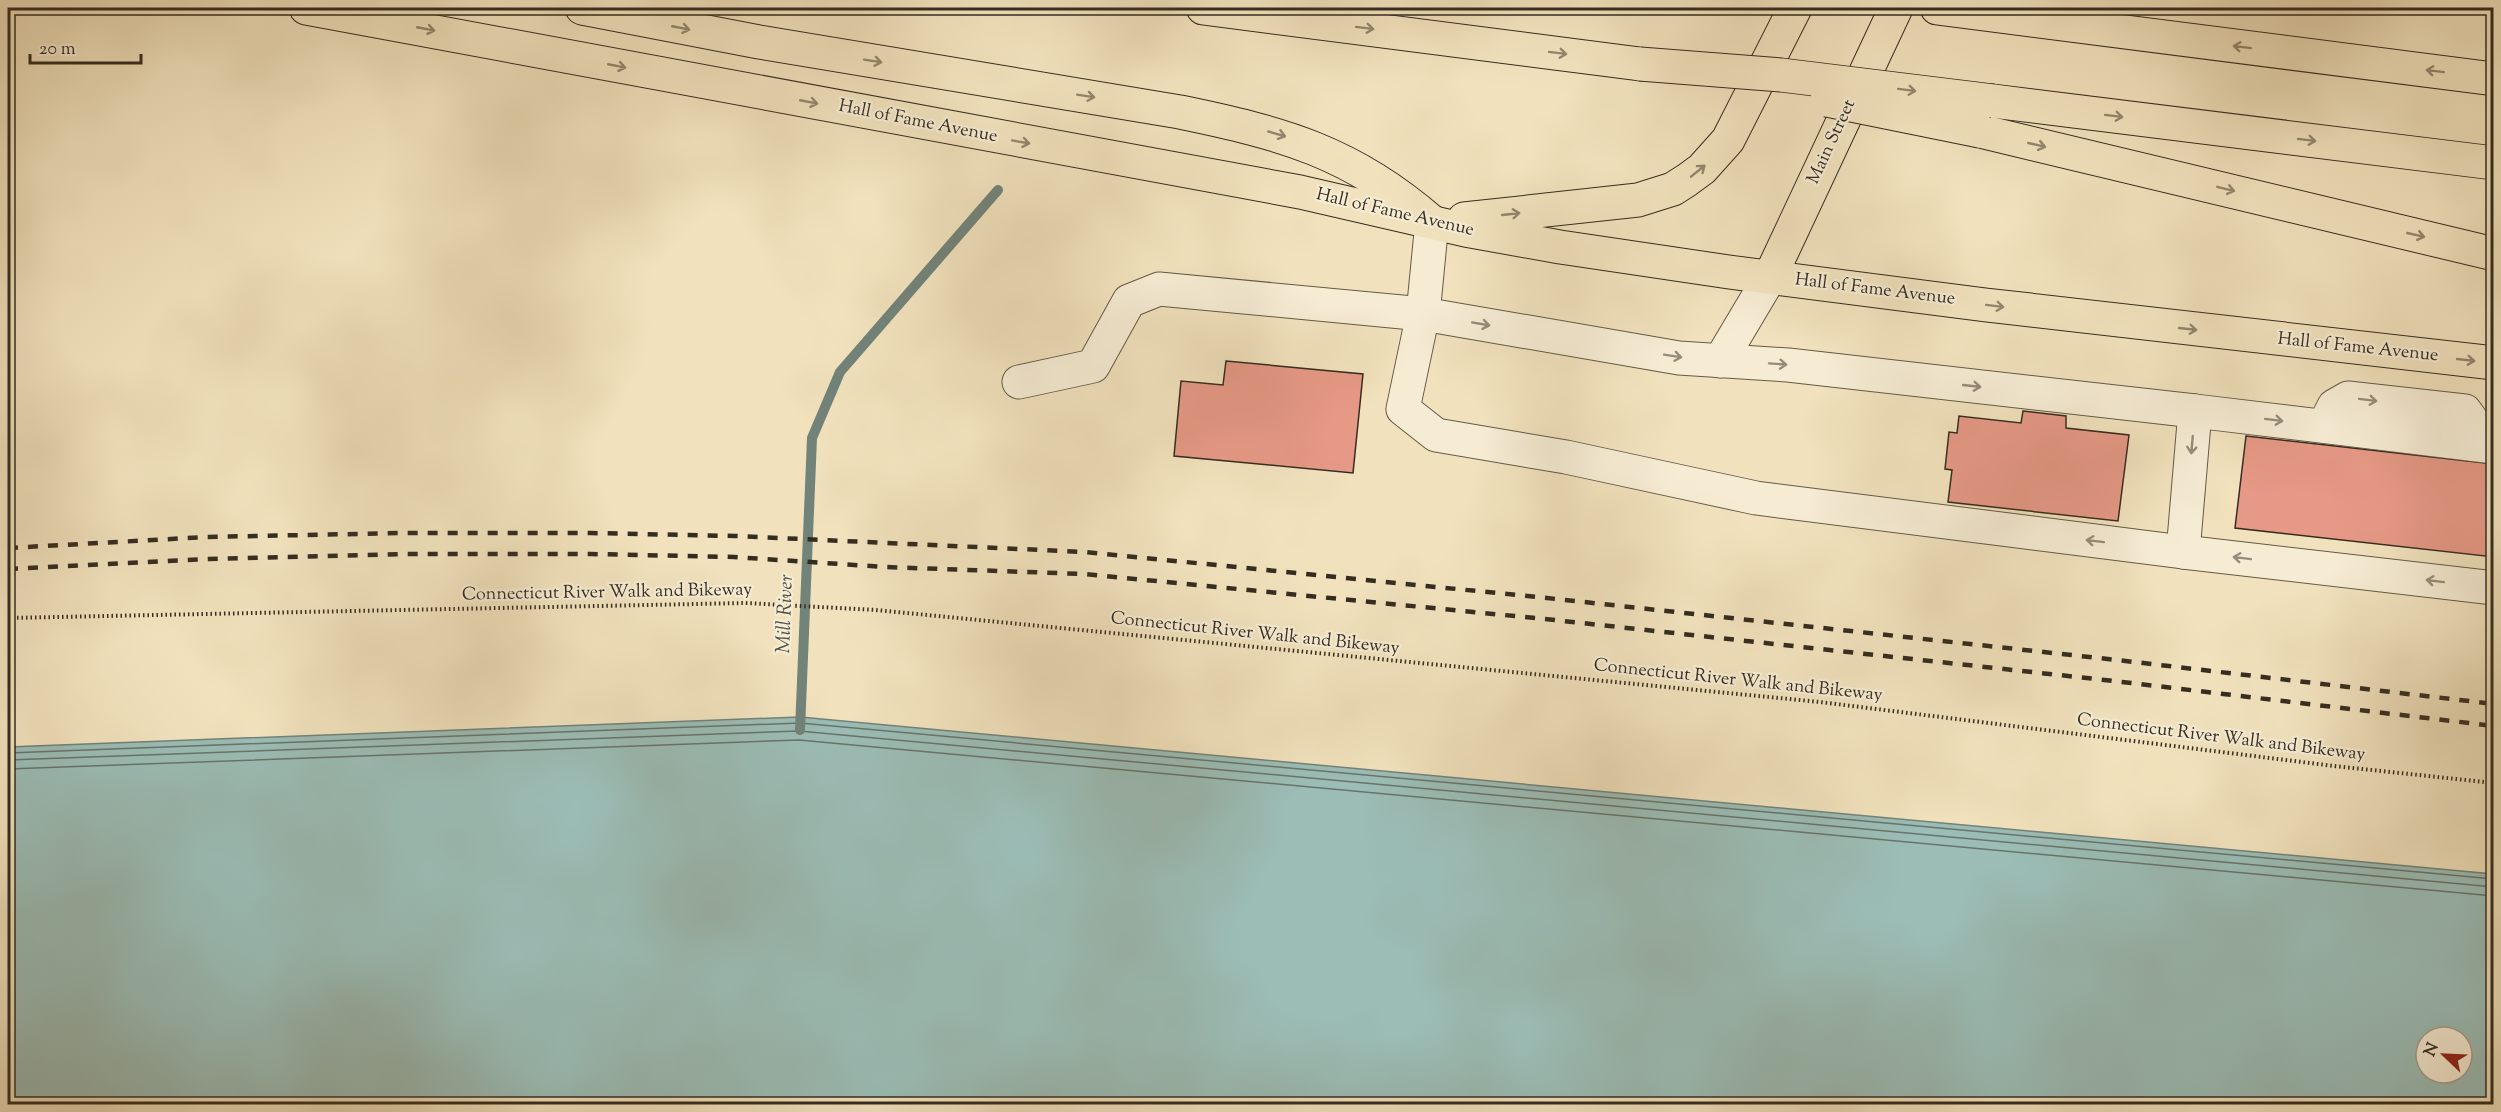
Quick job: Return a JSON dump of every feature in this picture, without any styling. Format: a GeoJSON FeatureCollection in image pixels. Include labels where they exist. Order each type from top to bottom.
{"type":"FeatureCollection","features":[{"type":"Feature","properties":{"kind":"main road","name":"Hall of Fame Avenue"},"geometry":{"type":"LineString","coordinates":[[306,8],[1288,190],[1560,247],[1997,306],[2493,363]]}},
{"type":"Feature","properties":{"kind":"main road"},"geometry":{"type":"LineString","coordinates":[[582,8],[712,34],[1170,110],[1260,129],[1328,153],[1391,189],[1432,222],[1617,203],[1638,200],[1673,189],[1702,169],[1728,140],[1795,8]]}},
{"type":"Feature","properties":{"kind":"main road"},"geometry":{"type":"LineString","coordinates":[[1203,8],[1640,64],[1781,75],[2493,163]]}},
{"type":"Feature","properties":{"kind":"main road","name":"Main Street"},"geometry":{"type":"LineString","coordinates":[[1770,277],[1896,8]]}},
{"type":"Feature","properties":{"kind":"main road"},"geometry":{"type":"LineString","coordinates":[[1937,8],[2493,79]]}},
{"type":"Feature","properties":{"kind":"main road"},"geometry":{"type":"LineString","coordinates":[[1640,64],[1980,131],[2493,254]]}},
{"type":"Feature","properties":{"kind":"lane"},"geometry":{"type":"LineString","coordinates":[[1432,222],[1423,314],[1403,409],[1436,435],[1566,457],[1756,498],[2183,552],[2493,588]]}},
{"type":"Feature","properties":{"kind":"lane"},"geometry":{"type":"LineString","coordinates":[[1720,361],[1770,277]]}},
{"type":"Feature","properties":{"kind":"lane"},"geometry":{"type":"LineString","coordinates":[[1019,382],[1093,366],[1129,301],[1159,289],[1423,314],[1679,357],[1788,365],[2324,426],[2334,406],[2348,398],[2465,411],[2482,446]]}},
{"type":"Feature","properties":{"kind":"lane"},"geometry":{"type":"LineString","coordinates":[[2183,552],[2194,411]]}},
{"type":"Feature","properties":{"kind":"path","name":"Connecticut River Walk and Bikeway"},"geometry":{"type":"LineString","coordinates":[[8,618],[745,603],[876,610],[1820,702],[2334,766],[2493,783]]}},
{"type":"Feature","properties":{"kind":"water"},"geometry":{"type":"Polygon","coordinates":[[[800,717],[2493,874],[2493,1104],[8,1104],[8,747],[800,717]]]}},
{"type":"Feature","properties":{"kind":"building"},"geometry":{"type":"Polygon","coordinates":[[[1226,361],[1363,374],[1353,473],[1174,456],[1181,381],[1223,385],[1226,361]]]}},
{"type":"Feature","properties":{"kind":"building"},"geometry":{"type":"Polygon","coordinates":[[[2023,411],[2066,416],[2066,428],[2129,435],[2118,521],[1948,502],[1952,470],[1945,469],[1949,432],[1957,433],[1959,416],[2021,423],[2023,411]]]}},
{"type":"Feature","properties":{"kind":"building"},"geometry":{"type":"Polygon","coordinates":[[[2246,436],[2494,464],[2494,557],[2235,528],[2246,436]]]}},
{"type":"Feature","properties":{"kind":"waterway","name":"Mill River"},"geometry":{"type":"LineString","coordinates":[[800,730],[812,438],[840,372],[998,190]]}},
{"type":"Feature","properties":{"kind":"railway"},"geometry":{"type":"LineString","coordinates":[[8,548],[207,537],[403,533],[591,533],[735,536],[1085,552],[1547,598],[2494,704]]}},
{"type":"Feature","properties":{"kind":"railway"},"geometry":{"type":"LineString","coordinates":[[8,569],[208,559],[403,554],[591,554],[734,557],[885,567],[1084,574],[1545,619],[2114,681],[2494,726]]}}]}
